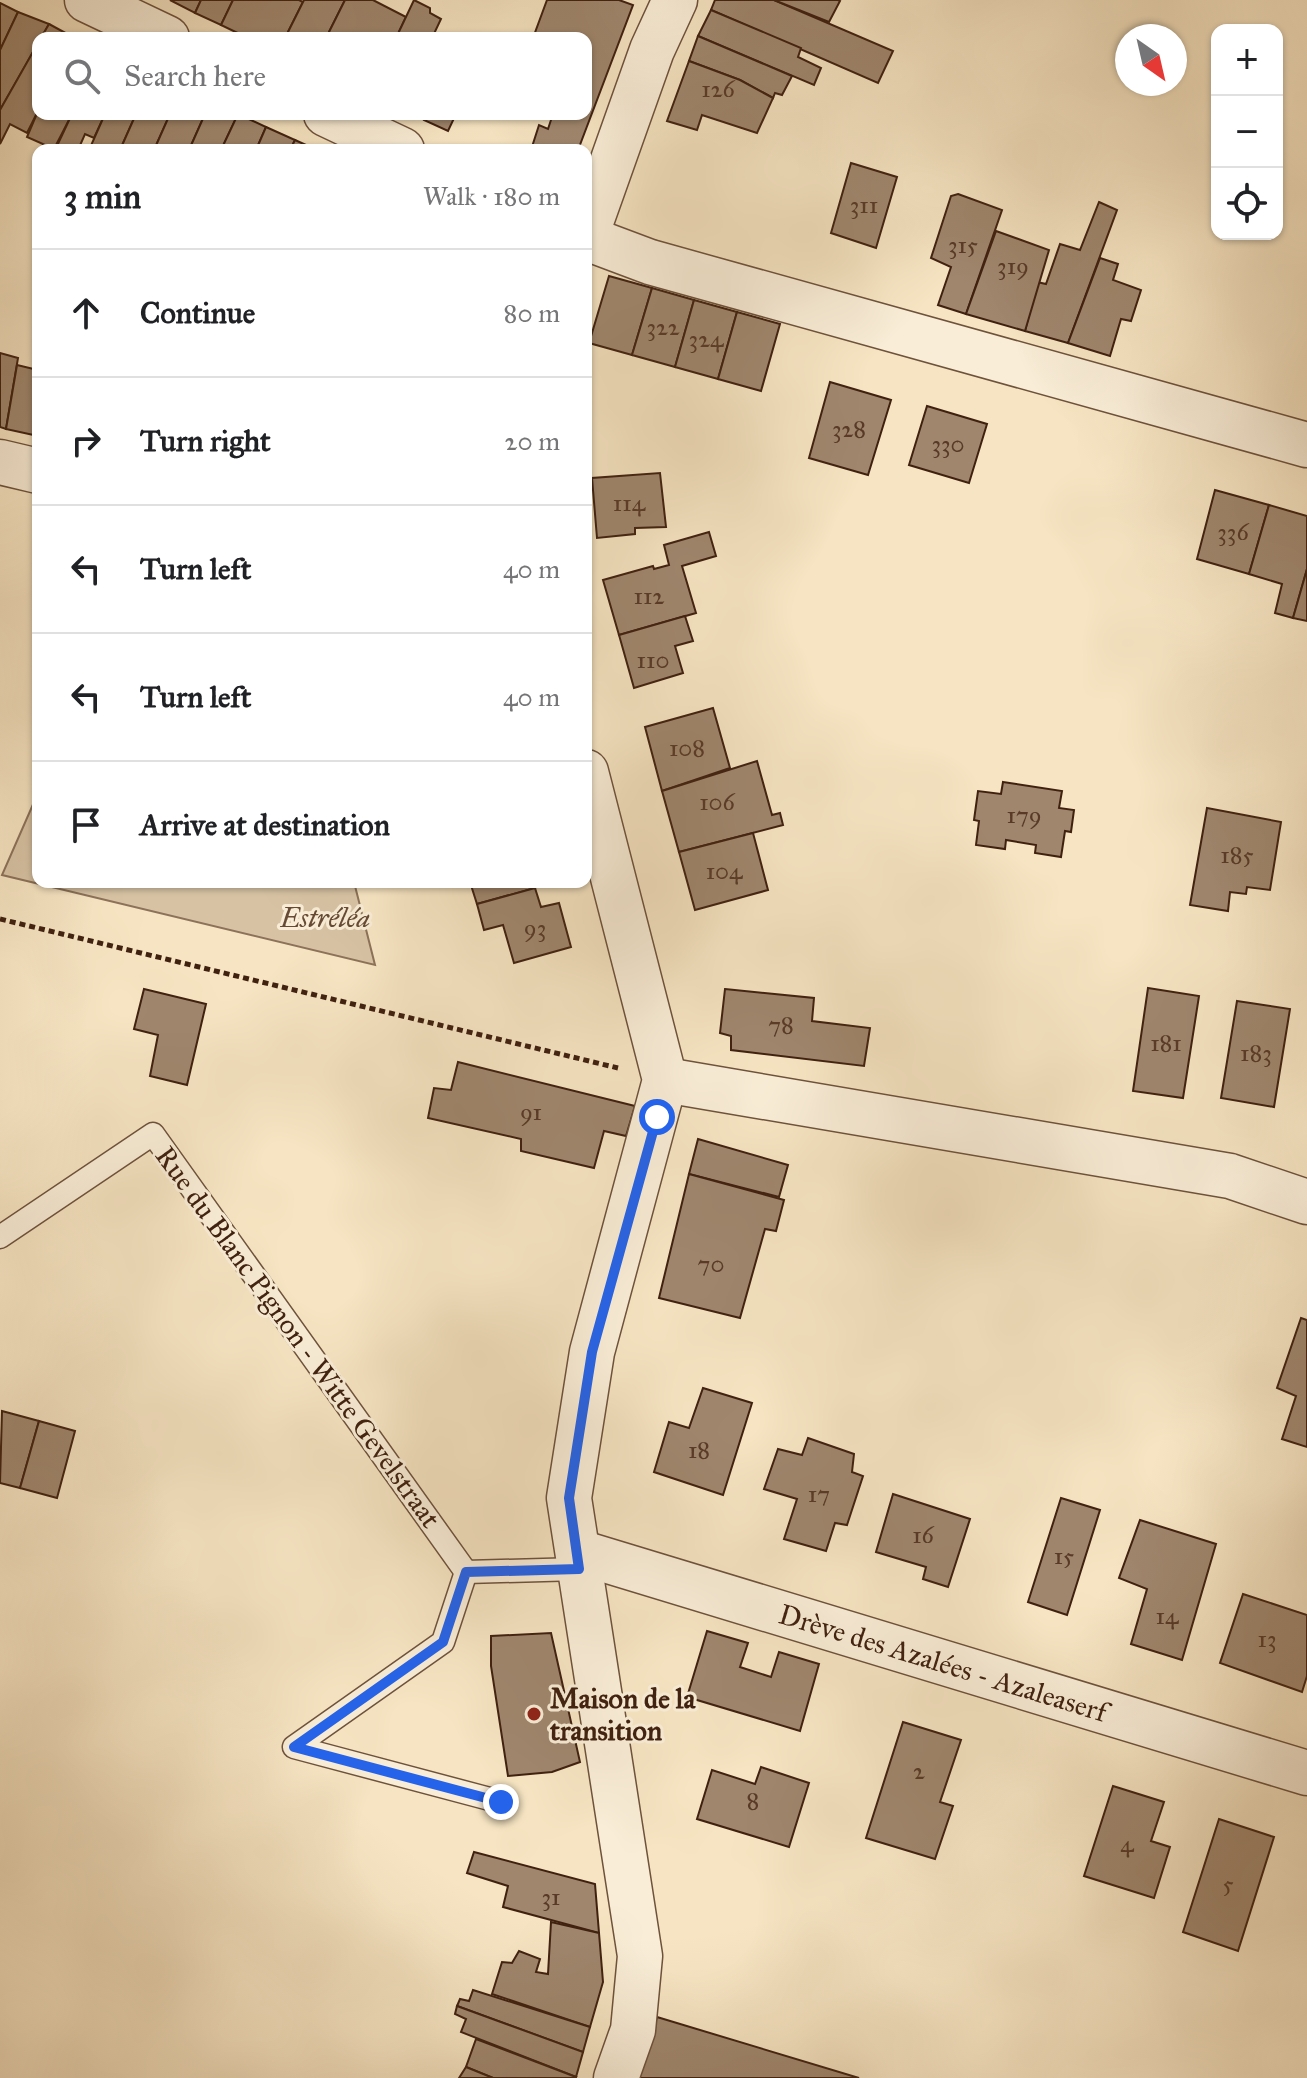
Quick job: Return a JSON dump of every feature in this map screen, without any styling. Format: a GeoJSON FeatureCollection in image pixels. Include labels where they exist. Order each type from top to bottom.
{"type":"FeatureCollection","features":[{"type":"Feature","properties":{"kind":"street"},"geometry":{"type":"LineString","coordinates":[[87,0],[154,32]]}},
{"type":"Feature","properties":{"kind":"street"},"geometry":{"type":"LineString","coordinates":[[592,220],[652,50],[675,0]]}},
{"type":"Feature","properties":{"kind":"street"},"geometry":{"type":"LineString","coordinates":[[339,120],[389,144]]}},
{"type":"Feature","properties":{"kind":"street"},"geometry":{"type":"LineString","coordinates":[[592,239],[663,266],[1307,445]]}},
{"type":"Feature","properties":{"kind":"street"},"geometry":{"type":"LineString","coordinates":[[0,462],[32,470]]}},
{"type":"Feature","properties":{"kind":"street"},"geometry":{"type":"LineString","coordinates":[[592,795],[665,1080],[592,1352],[569,1498],[640,1956],[633,2030],[616,2078]]}},
{"type":"Feature","properties":{"kind":"street"},"geometry":{"type":"LineString","coordinates":[[665,1080],[1230,1176],[1306,1200]]}},
{"type":"Feature","properties":{"kind":"street","name":"Drève des Azalées - Azaleaserf"},"geometry":{"type":"LineString","coordinates":[[579,1561],[1307,1773]]}},
{"type":"Feature","properties":{"kind":"lane","name":"Rue du Blanc Pignon - Witte Gevelstraat"},"geometry":{"type":"LineString","coordinates":[[0,1237],[153,1134],[466,1572]]}},
{"type":"Feature","properties":{"kind":"lane"},"geometry":{"type":"LineString","coordinates":[[501,1802],[294,1747],[443,1642],[466,1572],[579,1561]]}},
{"type":"Feature","properties":{"kind":"path"},"geometry":{"type":"LineString","coordinates":[[0,919],[665,1080]]}},
{"type":"Feature","properties":{"kind":"green space","name":"Estréléa"},"geometry":{"type":"Polygon","coordinates":[[[32,807],[32,882],[2,875],[32,807]]]}},
{"type":"Feature","properties":{"kind":"green space","name":"Estréléa"},"geometry":{"type":"Polygon","coordinates":[[[56,888],[356,888],[375,965],[56,888]]]}},
{"type":"Feature","properties":{"kind":"building"},"geometry":{"type":"Polygon","coordinates":[[[170,0],[201,0],[195,13],[170,0]]]}},
{"type":"Feature","properties":{"kind":"building"},"geometry":{"type":"Polygon","coordinates":[[[201,0],[233,0],[221,25],[195,13],[201,0]]]}},
{"type":"Feature","properties":{"kind":"building"},"geometry":{"type":"Polygon","coordinates":[[[233,0],[303,2],[288,32],[236,32],[221,25],[233,0]]]}},
{"type":"Feature","properties":{"kind":"building"},"geometry":{"type":"Polygon","coordinates":[[[304,0],[345,0],[329,32],[288,32],[304,0]]]}},
{"type":"Feature","properties":{"kind":"building"},"geometry":{"type":"Polygon","coordinates":[[[345,0],[373,0],[406,17],[399,32],[329,32],[345,0]]]}},
{"type":"Feature","properties":{"kind":"building"},"geometry":{"type":"Polygon","coordinates":[[[414,0],[430,8],[430,13],[441,19],[435,32],[399,32],[414,0]]]}},
{"type":"Feature","properties":{"kind":"building"},"geometry":{"type":"Polygon","coordinates":[[[547,0],[619,0],[633,5],[592,113],[592,32],[535,32],[547,0]]]}},
{"type":"Feature","properties":{"kind":"building"},"geometry":{"type":"Polygon","coordinates":[[[715,0],[774,0],[893,51],[878,83],[711,10],[715,0]]]}},
{"type":"Feature","properties":{"kind":"building"},"geometry":{"type":"Polygon","coordinates":[[[774,0],[838,0],[840,1],[829,22],[774,0]]]}},
{"type":"Feature","properties":{"kind":"building"},"geometry":{"type":"Polygon","coordinates":[[[0,3],[18,12],[0,50],[0,3]]]}},
{"type":"Feature","properties":{"kind":"building"},"geometry":{"type":"Polygon","coordinates":[[[711,10],[801,48],[798,57],[821,68],[814,85],[698,36],[711,10]]]}},
{"type":"Feature","properties":{"kind":"building"},"geometry":{"type":"Polygon","coordinates":[[[18,12],[49,24],[44,32],[32,32],[32,54],[0,110],[0,50],[18,12]]]}},
{"type":"Feature","properties":{"kind":"building"},"geometry":{"type":"Polygon","coordinates":[[[49,24],[64,32],[44,32],[49,24]]]}},
{"type":"Feature","properties":{"kind":"building"},"geometry":{"type":"Polygon","coordinates":[[[698,36],[792,76],[782,95],[775,93],[773,98],[740,80],[689,61],[698,36]]]}},
{"type":"Feature","properties":{"kind":"building"},"geometry":{"type":"Polygon","coordinates":[[[32,54],[34,120],[27,133],[10,124],[0,144],[0,110],[32,54]]]}},
{"type":"Feature","properties":{"kind":"building"},"geometry":{"type":"Polygon","coordinates":[[[689,61],[740,80],[773,98],[757,133],[702,115],[697,130],[667,121],[689,61]]]}},
{"type":"Feature","properties":{"kind":"building"},"geometry":{"type":"Polygon","coordinates":[[[34,120],[69,120],[57,144],[43,144],[27,137],[34,120]]]}},
{"type":"Feature","properties":{"kind":"building"},"geometry":{"type":"Polygon","coordinates":[[[69,120],[102,120],[94,138],[85,134],[81,144],[58,144],[69,120]]]}},
{"type":"Feature","properties":{"kind":"building"},"geometry":{"type":"Polygon","coordinates":[[[102,120],[133,120],[123,144],[92,144],[102,120]]]}},
{"type":"Feature","properties":{"kind":"building"},"geometry":{"type":"Polygon","coordinates":[[[133,120],[167,120],[157,144],[123,144],[133,120]]]}},
{"type":"Feature","properties":{"kind":"building"},"geometry":{"type":"Polygon","coordinates":[[[167,120],[202,120],[192,144],[157,144],[167,120]]]}},
{"type":"Feature","properties":{"kind":"building"},"geometry":{"type":"Polygon","coordinates":[[[202,120],[235,120],[224,144],[192,144],[202,120]]]}},
{"type":"Feature","properties":{"kind":"building"},"geometry":{"type":"Polygon","coordinates":[[[235,120],[251,120],[266,127],[259,144],[224,144],[235,120]]]}},
{"type":"Feature","properties":{"kind":"building"},"geometry":{"type":"Polygon","coordinates":[[[424,120],[453,120],[448,131],[424,120]]]}},
{"type":"Feature","properties":{"kind":"building"},"geometry":{"type":"Polygon","coordinates":[[[551,120],[589,120],[580,144],[533,144],[539,125],[548,129],[551,120]]]}},
{"type":"Feature","properties":{"kind":"building"},"geometry":{"type":"Polygon","coordinates":[[[266,127],[295,140],[293,144],[259,144],[266,127]]]}},
{"type":"Feature","properties":{"kind":"building"},"geometry":{"type":"Polygon","coordinates":[[[851,163],[897,177],[876,248],[831,233],[851,163]]]}},
{"type":"Feature","properties":{"kind":"building"},"geometry":{"type":"Polygon","coordinates":[[[958,194],[1002,210],[966,314],[938,305],[951,267],[931,258],[951,196],[958,194]]]}},
{"type":"Feature","properties":{"kind":"building"},"geometry":{"type":"Polygon","coordinates":[[[1099,202],[1117,210],[1068,343],[1025,331],[1037,282],[1046,284],[1060,244],[1080,250],[1099,202]]]}},
{"type":"Feature","properties":{"kind":"building"},"geometry":{"type":"Polygon","coordinates":[[[996,231],[1049,250],[1025,331],[966,314],[996,231]]]}},
{"type":"Feature","properties":{"kind":"building"},"geometry":{"type":"Polygon","coordinates":[[[1100,258],[1118,264],[1113,280],[1141,290],[1131,321],[1121,319],[1110,356],[1068,343],[1100,258]]]}},
{"type":"Feature","properties":{"kind":"building"},"geometry":{"type":"Polygon","coordinates":[[[609,276],[652,288],[632,355],[592,344],[592,333],[609,276]]]}},
{"type":"Feature","properties":{"kind":"building"},"geometry":{"type":"Polygon","coordinates":[[[652,288],[694,300],[675,367],[632,355],[652,288]]]}},
{"type":"Feature","properties":{"kind":"building"},"geometry":{"type":"Polygon","coordinates":[[[694,300],[737,312],[718,379],[675,367],[694,300]]]}},
{"type":"Feature","properties":{"kind":"building"},"geometry":{"type":"Polygon","coordinates":[[[737,312],[780,324],[761,391],[718,379],[737,312]]]}},
{"type":"Feature","properties":{"kind":"building"},"geometry":{"type":"Polygon","coordinates":[[[0,353],[18,358],[6,429],[0,427],[0,353]]]}},
{"type":"Feature","properties":{"kind":"building"},"geometry":{"type":"Polygon","coordinates":[[[17,365],[32,369],[32,435],[6,429],[17,365]]]}},
{"type":"Feature","properties":{"kind":"building"},"geometry":{"type":"Polygon","coordinates":[[[830,382],[891,400],[868,475],[809,458],[830,382]]]}},
{"type":"Feature","properties":{"kind":"building"},"geometry":{"type":"Polygon","coordinates":[[[927,406],[987,424],[969,483],[909,465],[927,406]]]}},
{"type":"Feature","properties":{"kind":"building"},"geometry":{"type":"Polygon","coordinates":[[[660,473],[666,527],[635,528],[635,534],[597,538],[592,478],[660,473]]]}},
{"type":"Feature","properties":{"kind":"building"},"geometry":{"type":"Polygon","coordinates":[[[1215,490],[1269,505],[1249,574],[1197,559],[1215,490]]]}},
{"type":"Feature","properties":{"kind":"building"},"geometry":{"type":"Polygon","coordinates":[[[1269,505],[1307,516],[1307,569],[1293,618],[1275,613],[1282,584],[1249,574],[1269,505]]]}},
{"type":"Feature","properties":{"kind":"building"},"geometry":{"type":"Polygon","coordinates":[[[709,532],[716,556],[682,566],[696,613],[619,635],[603,580],[653,566],[654,569],[669,565],[664,545],[709,532]]]}},
{"type":"Feature","properties":{"kind":"building"},"geometry":{"type":"Polygon","coordinates":[[[1307,569],[1307,621],[1293,618],[1307,569]]]}},
{"type":"Feature","properties":{"kind":"building"},"geometry":{"type":"Polygon","coordinates":[[[685,616],[693,641],[675,646],[683,673],[634,688],[619,635],[685,616]]]}},
{"type":"Feature","properties":{"kind":"building"},"geometry":{"type":"Polygon","coordinates":[[[713,708],[730,768],[662,791],[645,727],[713,708]]]}},
{"type":"Feature","properties":{"kind":"building"},"geometry":{"type":"Polygon","coordinates":[[[757,761],[772,815],[780,813],[783,825],[679,852],[662,791],[757,761]]]}},
{"type":"Feature","properties":{"kind":"building"},"geometry":{"type":"Polygon","coordinates":[[[1003,782],[1062,791],[1059,808],[1074,810],[1071,832],[1065,831],[1061,857],[1035,853],[1036,845],[1006,840],[1005,849],[976,845],[979,821],[974,820],[978,791],[1001,794],[1003,782]]]}},
{"type":"Feature","properties":{"kind":"building"},"geometry":{"type":"Polygon","coordinates":[[[1207,808],[1281,822],[1270,890],[1247,887],[1246,894],[1230,892],[1228,911],[1190,905],[1207,808]]]}},
{"type":"Feature","properties":{"kind":"building"},"geometry":{"type":"Polygon","coordinates":[[[753,833],[768,890],[695,910],[679,852],[753,833]]]}},
{"type":"Feature","properties":{"kind":"building"},"geometry":{"type":"Polygon","coordinates":[[[472,888],[535,888],[477,904],[472,888]]]}},
{"type":"Feature","properties":{"kind":"building"},"geometry":{"type":"Polygon","coordinates":[[[535,888],[541,907],[559,903],[571,947],[514,963],[503,925],[484,930],[477,904],[535,888]]]}},
{"type":"Feature","properties":{"kind":"building"},"geometry":{"type":"Polygon","coordinates":[[[1148,988],[1199,996],[1183,1098],[1133,1091],[1148,988]]]}},
{"type":"Feature","properties":{"kind":"building"},"geometry":{"type":"Polygon","coordinates":[[[144,989],[206,1004],[187,1085],[150,1076],[158,1035],[134,1029],[144,989]]]}},
{"type":"Feature","properties":{"kind":"building"},"geometry":{"type":"Polygon","coordinates":[[[725,989],[814,998],[812,1021],[870,1028],[864,1066],[731,1050],[731,1036],[720,1033],[725,989]]]}},
{"type":"Feature","properties":{"kind":"building"},"geometry":{"type":"Polygon","coordinates":[[[1237,1001],[1290,1009],[1274,1107],[1221,1098],[1237,1001]]]}},
{"type":"Feature","properties":{"kind":"building"},"geometry":{"type":"Polygon","coordinates":[[[458,1062],[635,1106],[626,1136],[604,1131],[594,1168],[521,1151],[521,1139],[428,1118],[434,1088],[451,1090],[458,1062]]]}},
{"type":"Feature","properties":{"kind":"building"},"geometry":{"type":"Polygon","coordinates":[[[698,1139],[788,1165],[779,1197],[689,1174],[698,1139]]]}},
{"type":"Feature","properties":{"kind":"building"},"geometry":{"type":"Polygon","coordinates":[[[689,1174],[784,1200],[776,1231],[765,1229],[740,1318],[659,1298],[689,1174]]]}},
{"type":"Feature","properties":{"kind":"building"},"geometry":{"type":"Polygon","coordinates":[[[1301,1318],[1307,1320],[1307,1447],[1282,1439],[1296,1396],[1277,1388],[1301,1318]]]}},
{"type":"Feature","properties":{"kind":"building"},"geometry":{"type":"Polygon","coordinates":[[[703,1388],[752,1403],[723,1495],[654,1472],[669,1422],[689,1428],[703,1388]]]}},
{"type":"Feature","properties":{"kind":"building"},"geometry":{"type":"Polygon","coordinates":[[[2,1411],[39,1421],[20,1488],[0,1483],[2,1411]]]}},
{"type":"Feature","properties":{"kind":"building"},"geometry":{"type":"Polygon","coordinates":[[[39,1421],[75,1431],[57,1498],[20,1488],[39,1421]]]}},
{"type":"Feature","properties":{"kind":"building"},"geometry":{"type":"Polygon","coordinates":[[[808,1438],[854,1454],[852,1472],[863,1476],[847,1525],[835,1523],[826,1551],[784,1539],[797,1499],[764,1489],[778,1449],[802,1455],[808,1438]]]}},
{"type":"Feature","properties":{"kind":"building"},"geometry":{"type":"Polygon","coordinates":[[[893,1494],[970,1519],[948,1587],[923,1579],[926,1567],[876,1552],[893,1494]]]}},
{"type":"Feature","properties":{"kind":"building"},"geometry":{"type":"Polygon","coordinates":[[[1061,1498],[1100,1510],[1067,1615],[1028,1602],[1061,1498]]]}},
{"type":"Feature","properties":{"kind":"building"},"geometry":{"type":"Polygon","coordinates":[[[1140,1520],[1216,1544],[1182,1660],[1131,1644],[1147,1589],[1119,1578],[1140,1520]]]}},
{"type":"Feature","properties":{"kind":"building"},"geometry":{"type":"Polygon","coordinates":[[[1243,1594],[1307,1615],[1307,1676],[1302,1692],[1220,1663],[1243,1594]]]}},
{"type":"Feature","properties":{"kind":"building"},"geometry":{"type":"Polygon","coordinates":[[[707,1631],[748,1643],[740,1667],[771,1677],[779,1652],[819,1664],[800,1731],[687,1697],[707,1631]]]}},
{"type":"Feature","properties":{"kind":"building","name":"Maison de la transition"},"geometry":{"type":"Polygon","coordinates":[[[551,1633],[580,1762],[552,1772],[508,1776],[491,1666],[491,1636],[551,1633]]]}},
{"type":"Feature","properties":{"kind":"building"},"geometry":{"type":"Polygon","coordinates":[[[903,1722],[961,1740],[940,1802],[953,1806],[935,1859],[866,1838],[903,1722]]]}},
{"type":"Feature","properties":{"kind":"building"},"geometry":{"type":"Polygon","coordinates":[[[761,1767],[809,1783],[789,1847],[697,1819],[712,1770],[755,1784],[761,1767]]]}},
{"type":"Feature","properties":{"kind":"building"},"geometry":{"type":"Polygon","coordinates":[[[1113,1786],[1164,1802],[1151,1841],[1170,1847],[1154,1898],[1084,1876],[1113,1786]]]}},
{"type":"Feature","properties":{"kind":"building"},"geometry":{"type":"Polygon","coordinates":[[[1219,1819],[1274,1837],[1238,1951],[1183,1932],[1219,1819]]]}},
{"type":"Feature","properties":{"kind":"building"},"geometry":{"type":"Polygon","coordinates":[[[474,1852],[595,1884],[599,1933],[503,1907],[508,1886],[467,1873],[474,1852]]]}},
{"type":"Feature","properties":{"kind":"building"},"geometry":{"type":"Polygon","coordinates":[[[551,1922],[599,1933],[603,1982],[590,2027],[492,1994],[502,1962],[512,1963],[519,1951],[540,1959],[536,1972],[548,1974],[551,1922]]]}},
{"type":"Feature","properties":{"kind":"building"},"geometry":{"type":"Polygon","coordinates":[[[473,1990],[590,2027],[583,2052],[457,2006],[460,1999],[469,2001],[473,1990]]]}},
{"type":"Feature","properties":{"kind":"building"},"geometry":{"type":"Polygon","coordinates":[[[457,2006],[583,2052],[576,2077],[461,2032],[466,2019],[455,2014],[457,2006]]]}},
{"type":"Feature","properties":{"kind":"building"},"geometry":{"type":"Polygon","coordinates":[[[657,2017],[859,2078],[639,2078],[657,2017]]]}},
{"type":"Feature","properties":{"kind":"building"},"geometry":{"type":"Polygon","coordinates":[[[476,2039],[576,2077],[493,2078],[466,2067],[476,2039]]]}},
{"type":"Feature","properties":{"kind":"building"},"geometry":{"type":"Polygon","coordinates":[[[466,2067],[493,2078],[459,2078],[466,2067]]]}},
{"type":"Feature","properties":{"kind":"place","name":"Maison de la transition"},"geometry":{"type":"Point","coordinates":[534,1714]}},
{"type":"Feature","properties":{"kind":"route"},"geometry":{"type":"LineString","coordinates":[[501,1802],[294,1747],[443,1642],[466,1572],[579,1569],[569,1498],[592,1352],[657,1117]]}}]}
